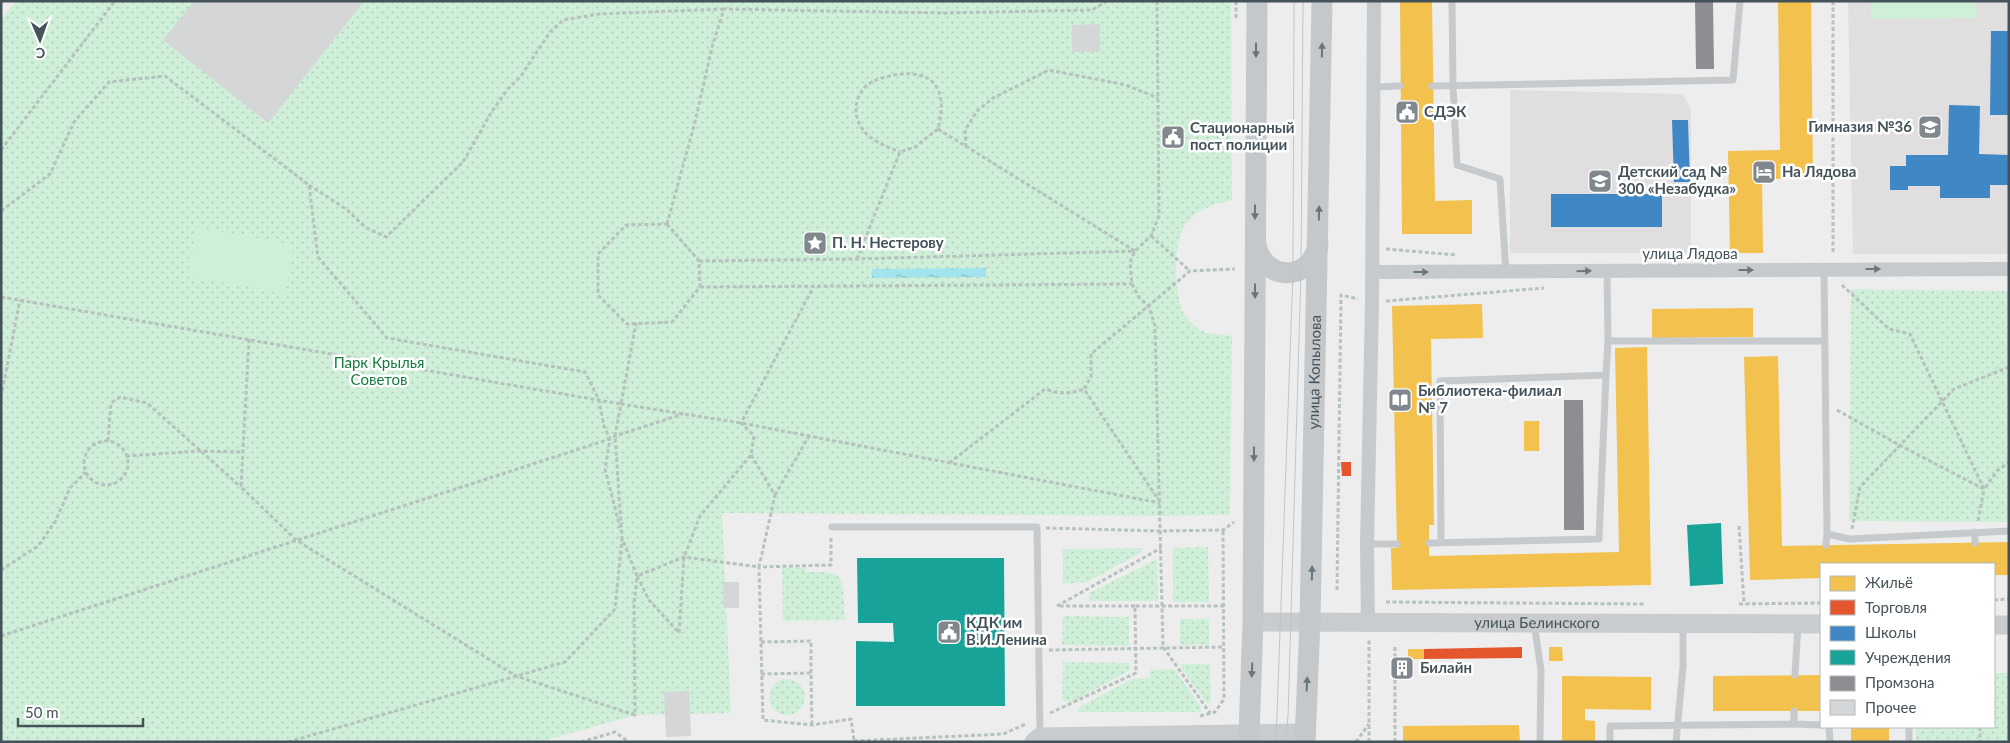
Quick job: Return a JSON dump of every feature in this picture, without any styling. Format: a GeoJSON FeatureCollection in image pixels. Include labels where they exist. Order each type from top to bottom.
{"type":"FeatureCollection","features":[{"type":"Feature","properties":{"kind":"main road"},"geometry":{"type":"LineString","coordinates":[[1250,738],[1253,622],[1257,1]]}},
{"type":"Feature","properties":{"kind":"main road","name":"улица Копылова"},"geometry":{"type":"LineString","coordinates":[[1305,737],[1310,621],[1319,242],[1322,1]]}},
{"type":"Feature","properties":{"kind":"main road"},"geometry":{"type":"LineString","coordinates":[[1255,242],[1257,253],[1263,262],[1271,269],[1282,273],[1301,270],[1311,262],[1317,253],[1319,242]]}},
{"type":"Feature","properties":{"kind":"street"},"geometry":{"type":"LineString","coordinates":[[1368,622],[1367,544],[1372,303],[1374,1]]}},
{"type":"Feature","properties":{"kind":"street","name":"улица Лядова"},"geometry":{"type":"LineString","coordinates":[[1372,272],[1506,273],[1607,271],[1825,276],[2009,269]]}},
{"type":"Feature","properties":{"kind":"street","name":"улица Белинского"},"geometry":{"type":"LineString","coordinates":[[1253,622],[1820,624]]}},
{"type":"Feature","properties":{"kind":"street"},"geometry":{"type":"LineString","coordinates":[[1995,625],[2009,625]]}},
{"type":"Feature","properties":{"kind":"street"},"geometry":{"type":"LineString","coordinates":[[1038,732],[1250,738],[1305,737]]}},
{"type":"Feature","properties":{"kind":"lane"},"geometry":{"type":"LineString","coordinates":[[1452,1],[1453,84],[1457,164],[1500,179],[1506,273]]}},
{"type":"Feature","properties":{"kind":"lane"},"geometry":{"type":"LineString","coordinates":[[1432,86],[1453,84],[1733,80],[1740,1]]}},
{"type":"Feature","properties":{"kind":"lane"},"geometry":{"type":"LineString","coordinates":[[1373,87],[1400,86]]}},
{"type":"Feature","properties":{"kind":"lane"},"geometry":{"type":"LineString","coordinates":[[1429,543],[1599,539],[1608,341],[1607,271]]}},
{"type":"Feature","properties":{"kind":"lane"},"geometry":{"type":"LineString","coordinates":[[1825,276],[1826,545]]}},
{"type":"Feature","properties":{"kind":"lane"},"geometry":{"type":"LineString","coordinates":[[1608,341],[1825,340]]}},
{"type":"Feature","properties":{"kind":"lane"},"geometry":{"type":"LineString","coordinates":[[1441,543],[1440,381],[1606,376]]}},
{"type":"Feature","properties":{"kind":"lane"},"geometry":{"type":"LineString","coordinates":[[832,527],[1037,528],[1038,732]]}},
{"type":"Feature","properties":{"kind":"lane"},"geometry":{"type":"LineString","coordinates":[[1975,532],[1976,543]]}},
{"type":"Feature","properties":{"kind":"lane"},"geometry":{"type":"LineString","coordinates":[[1827,534],[1850,539],[2009,532]]}},
{"type":"Feature","properties":{"kind":"lane"},"geometry":{"type":"LineString","coordinates":[[1367,544],[1397,544]]}},
{"type":"Feature","properties":{"kind":"lane"},"geometry":{"type":"LineString","coordinates":[[1534,623],[1542,670],[1540,742]]}},
{"type":"Feature","properties":{"kind":"lane"},"geometry":{"type":"LineString","coordinates":[[1676,742],[1683,666],[1683,624]]}},
{"type":"Feature","properties":{"kind":"lane"},"geometry":{"type":"LineString","coordinates":[[1794,676],[1798,624]]}},
{"type":"Feature","properties":{"kind":"lane"},"geometry":{"type":"LineString","coordinates":[[1794,711],[1794,724]]}},
{"type":"Feature","properties":{"kind":"lane"},"geometry":{"type":"LineString","coordinates":[[1610,742],[1610,726],[1820,725]]}},
{"type":"Feature","properties":{"kind":"lane"},"geometry":{"type":"LineString","coordinates":[[1830,728],[1830,742]]}},
{"type":"Feature","properties":{"kind":"lane"},"geometry":{"type":"LineString","coordinates":[[1909,728],[1909,742]]}},
{"type":"Feature","properties":{"kind":"path"},"geometry":{"type":"LineString","coordinates":[[1,150],[115,1]]}},
{"type":"Feature","properties":{"kind":"path"},"geometry":{"type":"LineString","coordinates":[[1,211],[50,174],[74,122],[109,82],[165,76],[309,185],[346,209],[366,227],[386,237],[463,162],[492,111],[508,89],[521,76],[550,32],[563,20],[599,14],[724,9],[942,12],[1092,10],[1107,1]]}},
{"type":"Feature","properties":{"kind":"path"},"geometry":{"type":"LineString","coordinates":[[1157,1],[1159,216],[1151,236],[1135,251],[1130,262],[1132,284],[1139,297],[1149,307],[1155,326],[1163,647],[1210,713]]}},
{"type":"Feature","properties":{"kind":"path"},"geometry":{"type":"LineString","coordinates":[[1833,1],[1833,253]]}},
{"type":"Feature","properties":{"kind":"path"},"geometry":{"type":"LineString","coordinates":[[667,224],[695,122],[712,47],[724,9]]}},
{"type":"Feature","properties":{"kind":"path"},"geometry":{"type":"LineString","coordinates":[[966,147],[966,130],[977,111],[993,98],[1048,70],[1126,85],[1158,98]]}},
{"type":"Feature","properties":{"kind":"path"},"geometry":{"type":"LineString","coordinates":[[911,73],[928,79],[938,91],[942,112],[938,130],[915,147],[900,152],[880,145],[866,135],[856,118],[857,100],[865,85],[888,75],[911,73]]}},
{"type":"Feature","properties":{"kind":"path"},"geometry":{"type":"LineString","coordinates":[[938,130],[1135,251]]}},
{"type":"Feature","properties":{"kind":"path"},"geometry":{"type":"LineString","coordinates":[[857,260],[900,152]]}},
{"type":"Feature","properties":{"kind":"path"},"geometry":{"type":"LineString","coordinates":[[309,185],[318,257],[387,338],[585,372],[599,400],[604,426],[610,439],[606,468],[622,538],[649,600],[679,633],[684,557],[700,516],[751,455],[754,436],[741,423]]}},
{"type":"Feature","properties":{"kind":"path"},"geometry":{"type":"LineString","coordinates":[[667,224],[700,261],[700,287],[672,322],[627,324],[598,295],[598,254],[626,225],[667,224]]}},
{"type":"Feature","properties":{"kind":"path"},"geometry":{"type":"LineString","coordinates":[[1151,236],[1190,271]]}},
{"type":"Feature","properties":{"kind":"path"},"geometry":{"type":"LineString","coordinates":[[700,261],[857,260],[1135,251]]}},
{"type":"Feature","properties":{"kind":"path"},"geometry":{"type":"LineString","coordinates":[[949,463],[1045,389],[1057,393],[1071,394],[1084,389],[1090,377],[1091,354],[1190,271],[1235,269]]}},
{"type":"Feature","properties":{"kind":"path"},"geometry":{"type":"LineString","coordinates":[[1825,276],[1842,285],[1889,329],[1910,334],[1984,489]]}},
{"type":"Feature","properties":{"kind":"path"},"geometry":{"type":"LineString","coordinates":[[700,287],[1132,284]]}},
{"type":"Feature","properties":{"kind":"path"},"geometry":{"type":"LineString","coordinates":[[1842,285],[1849,284]]}},
{"type":"Feature","properties":{"kind":"path"},"geometry":{"type":"LineString","coordinates":[[741,423],[814,286]]}},
{"type":"Feature","properties":{"kind":"path"},"geometry":{"type":"LineString","coordinates":[[1337,590],[1341,295],[1372,303],[1548,287]]}},
{"type":"Feature","properties":{"kind":"path"},"geometry":{"type":"LineString","coordinates":[[1,297],[621,404],[685,413],[1160,503]]}},
{"type":"Feature","properties":{"kind":"path"},"geometry":{"type":"LineString","coordinates":[[1,397],[20,300]]}},
{"type":"Feature","properties":{"kind":"path"},"geometry":{"type":"LineString","coordinates":[[288,742],[565,662],[615,609],[622,538],[615,436],[636,323]]}},
{"type":"Feature","properties":{"kind":"path"},"geometry":{"type":"LineString","coordinates":[[241,487],[250,339]]}},
{"type":"Feature","properties":{"kind":"path"},"geometry":{"type":"LineString","coordinates":[[1850,539],[1860,487],[1954,390],[2009,367]]}},
{"type":"Feature","properties":{"kind":"path"},"geometry":{"type":"LineString","coordinates":[[1084,389],[1160,503]]}},
{"type":"Feature","properties":{"kind":"path"},"geometry":{"type":"LineString","coordinates":[[108,441],[111,404],[120,397],[147,403],[241,487],[296,540],[516,676],[635,714],[634,604],[637,576]]}},
{"type":"Feature","properties":{"kind":"path"},"geometry":{"type":"LineString","coordinates":[[1825,400],[1833,408],[1984,489]]}},
{"type":"Feature","properties":{"kind":"path"},"geometry":{"type":"LineString","coordinates":[[1,636],[685,413]]}},
{"type":"Feature","properties":{"kind":"path"},"geometry":{"type":"LineString","coordinates":[[809,436],[775,496],[758,567],[763,720],[812,724],[850,719],[854,742],[1038,732],[1136,673],[1135,606]]}},
{"type":"Feature","properties":{"kind":"path"},"geometry":{"type":"LineString","coordinates":[[108,441],[119,446],[126,456],[125,472],[114,483],[97,483],[86,472],[84,464],[88,450],[100,442],[108,441]]}},
{"type":"Feature","properties":{"kind":"path"},"geometry":{"type":"LineString","coordinates":[[126,456],[200,451],[243,452]]}},
{"type":"Feature","properties":{"kind":"path"},"geometry":{"type":"LineString","coordinates":[[751,455],[775,496]]}},
{"type":"Feature","properties":{"kind":"path"},"geometry":{"type":"LineString","coordinates":[[1975,532],[1984,489],[1997,471],[2009,462]]}},
{"type":"Feature","properties":{"kind":"path"},"geometry":{"type":"LineString","coordinates":[[1,570],[38,546],[55,522],[70,488],[86,472]]}},
{"type":"Feature","properties":{"kind":"path"},"geometry":{"type":"LineString","coordinates":[[1739,526],[1744,604]]}},
{"type":"Feature","properties":{"kind":"path"},"geometry":{"type":"LineString","coordinates":[[637,576],[684,557],[758,567],[831,565],[832,527]]}},
{"type":"Feature","properties":{"kind":"path"},"geometry":{"type":"LineString","coordinates":[[1037,528],[1161,531],[1223,530],[1224,699],[1215,712],[1191,717]]}},
{"type":"Feature","properties":{"kind":"path"},"geometry":{"type":"LineString","coordinates":[[1161,548],[1057,606],[1224,606]]}},
{"type":"Feature","properties":{"kind":"path"},"geometry":{"type":"LineString","coordinates":[[1995,600],[2009,599]]}},
{"type":"Feature","properties":{"kind":"path"},"geometry":{"type":"LineString","coordinates":[[1386,602],[1655,604]]}},
{"type":"Feature","properties":{"kind":"path"},"geometry":{"type":"LineString","coordinates":[[1734,604],[1820,603]]}},
{"type":"Feature","properties":{"kind":"path"},"geometry":{"type":"LineString","coordinates":[[1368,622],[1370,646],[1369,742]]}},
{"type":"Feature","properties":{"kind":"path"},"geometry":{"type":"LineString","coordinates":[[760,642],[812,641],[812,724]]}},
{"type":"Feature","properties":{"kind":"path"},"geometry":{"type":"LineString","coordinates":[[1395,646],[1395,742]]}},
{"type":"Feature","properties":{"kind":"path"},"geometry":{"type":"LineString","coordinates":[[1039,650],[1224,647]]}},
{"type":"Feature","properties":{"kind":"path"},"geometry":{"type":"LineString","coordinates":[[761,674],[811,673]]}},
{"type":"Feature","properties":{"kind":"path"},"geometry":{"type":"LineString","coordinates":[[1356,742],[1369,723]]}},
{"type":"Feature","properties":{"kind":"path"},"geometry":{"type":"LineString","coordinates":[[1980,728],[1980,742]]}},
{"type":"Feature","properties":{"kind":"path"},"geometry":{"type":"LineString","coordinates":[[581,742],[614,732],[630,742]]}},
{"type":"Feature","properties":{"kind":"shaded area","name":"Гимназия №36"},"geometry":{"type":"Polygon","coordinates":[[[1848,1],[2009,1],[2009,254],[1853,254],[1848,1]]]}},
{"type":"Feature","properties":{"kind":"shaded area","name":"Детский сад № 300 «Незабудка»"},"geometry":{"type":"Polygon","coordinates":[[[1510,90],[1683,94],[1691,109],[1691,253],[1510,253],[1510,90]]]}},
{"type":"Feature","properties":{"kind":"green space","name":"Парк Крылья Советов"},"geometry":{"type":"Polygon","coordinates":[[[16,1],[1231,1],[1232,200],[1203,210],[1188,221],[1179,240],[1176,265],[1180,303],[1186,317],[1202,331],[1232,336],[1230,515],[722,513],[731,713],[635,715],[540,742],[1,742],[1,20],[16,1]]]}},
{"type":"Feature","properties":{"kind":"green space"},"geometry":{"type":"Polygon","coordinates":[[[1871,1],[1976,1],[1977,18],[1871,19],[1871,1]]]}},
{"type":"Feature","properties":{"kind":"green space"},"geometry":{"type":"Polygon","coordinates":[[[197,227],[294,245],[285,294],[188,276],[197,227]]]}},
{"type":"Feature","properties":{"kind":"green space"},"geometry":{"type":"Polygon","coordinates":[[[1851,289],[2009,291],[2009,522],[1849,521],[1851,289]]]}},
{"type":"Feature","properties":{"kind":"green space"},"geometry":{"type":"Polygon","coordinates":[[[1208,547],[1209,602],[1173,602],[1173,548],[1208,547]]]}},
{"type":"Feature","properties":{"kind":"green space"},"geometry":{"type":"Polygon","coordinates":[[[1142,548],[1142,552],[1087,582],[1063,584],[1063,549],[1142,548]]]}},
{"type":"Feature","properties":{"kind":"green space"},"geometry":{"type":"Polygon","coordinates":[[[1157,559],[1158,601],[1089,601],[1089,593],[1157,559]]]}},
{"type":"Feature","properties":{"kind":"green space"},"geometry":{"type":"Polygon","coordinates":[[[782,568],[805,568],[806,572],[826,572],[839,576],[843,588],[845,620],[783,621],[782,568]]]}},
{"type":"Feature","properties":{"kind":"green space"},"geometry":{"type":"Polygon","coordinates":[[[1063,616],[1129,617],[1129,646],[1062,645],[1063,616]]]}},
{"type":"Feature","properties":{"kind":"green space"},"geometry":{"type":"Polygon","coordinates":[[[1180,619],[1209,619],[1209,645],[1180,645],[1180,619]]]}},
{"type":"Feature","properties":{"kind":"green space"},"geometry":{"type":"Polygon","coordinates":[[[1063,662],[1129,663],[1129,671],[1071,702],[1062,701],[1063,662]]]}},
{"type":"Feature","properties":{"kind":"green space"},"geometry":{"type":"Polygon","coordinates":[[[1181,664],[1210,664],[1211,703],[1207,703],[1181,668],[1181,664]]]}},
{"type":"Feature","properties":{"kind":"green space"},"geometry":{"type":"Polygon","coordinates":[[[1174,669],[1201,707],[1201,712],[1078,712],[1078,708],[1132,679],[1150,678],[1150,670],[1174,669]]]}},
{"type":"Feature","properties":{"kind":"green space"},"geometry":{"type":"Polygon","coordinates":[[[1995,673],[2009,673],[2009,742],[1916,742],[1916,728],[1995,728],[1995,673]]]}},
{"type":"Feature","properties":{"kind":"green space"},"geometry":{"type":"Polygon","coordinates":[[[787,679],[794,680],[800,684],[804,690],[804,704],[800,710],[794,714],[787,715],[780,714],[774,710],[770,704],[769,697],[770,690],[774,684],[780,680],[787,679]]]}},
{"type":"Feature","properties":{"kind":"water"},"geometry":{"type":"Polygon","coordinates":[[[986,268],[986,277],[872,278],[872,269],[986,268]]]}},
{"type":"Feature","properties":{"kind":"building: Жильё"},"geometry":{"type":"Polygon","coordinates":[[[1400,1],[1432,1],[1435,201],[1472,200],[1472,234],[1402,234],[1400,1]]]}},
{"type":"Feature","properties":{"kind":"building: Жильё"},"geometry":{"type":"Polygon","coordinates":[[[1778,1],[1811,1],[1813,178],[1762,179],[1763,253],[1730,253],[1728,151],[1780,150],[1778,1]]]}},
{"type":"Feature","properties":{"kind":"building: Жильё"},"geometry":{"type":"Polygon","coordinates":[[[1482,304],[1483,338],[1431,339],[1434,525],[1429,525],[1429,556],[1619,552],[1615,348],[1647,347],[1651,585],[1392,590],[1391,548],[1397,548],[1392,306],[1482,304]]]}},
{"type":"Feature","properties":{"kind":"building: Жильё"},"geometry":{"type":"Polygon","coordinates":[[[1753,308],[1753,337],[1652,338],[1652,309],[1753,308]]]}},
{"type":"Feature","properties":{"kind":"building: Жильё"},"geometry":{"type":"Polygon","coordinates":[[[1778,356],[1782,546],[2009,542],[2009,575],[1995,575],[1995,563],[1820,563],[1820,578],[1750,580],[1744,357],[1778,356]]]}},
{"type":"Feature","properties":{"kind":"building: Жильё"},"geometry":{"type":"Polygon","coordinates":[[[1524,421],[1539,421],[1539,451],[1524,451],[1524,421]]]}},
{"type":"Feature","properties":{"kind":"building: Жильё"},"geometry":{"type":"Polygon","coordinates":[[[1549,647],[1562,647],[1563,661],[1549,661],[1549,647]]]}},
{"type":"Feature","properties":{"kind":"building: Жильё"},"geometry":{"type":"Polygon","coordinates":[[[1408,649],[1424,649],[1424,659],[1408,659],[1408,649]]]}},
{"type":"Feature","properties":{"kind":"building: Жильё"},"geometry":{"type":"Polygon","coordinates":[[[1820,675],[1820,711],[1713,711],[1713,676],[1820,675]]]}},
{"type":"Feature","properties":{"kind":"building: Жильё"},"geometry":{"type":"Polygon","coordinates":[[[1562,676],[1651,677],[1651,710],[1585,709],[1585,720],[1595,721],[1595,742],[1562,742],[1562,676]]]}},
{"type":"Feature","properties":{"kind":"building: Жильё"},"geometry":{"type":"Polygon","coordinates":[[[1519,725],[1520,742],[1403,742],[1403,726],[1519,725]]]}},
{"type":"Feature","properties":{"kind":"building: Жильё"},"geometry":{"type":"Polygon","coordinates":[[[1851,728],[1889,728],[1889,742],[1851,742],[1851,728]]]}},
{"type":"Feature","properties":{"kind":"building: Торговля"},"geometry":{"type":"Polygon","coordinates":[[[1341,462],[1351,462],[1351,476],[1342,476],[1341,462]]]}},
{"type":"Feature","properties":{"kind":"building: Торговля"},"geometry":{"type":"Polygon","coordinates":[[[1522,647],[1522,658],[1424,659],[1424,649],[1522,647]]]}},
{"type":"Feature","properties":{"kind":"building: Торговля","name":"Билайн"},"geometry":{"type":"Polygon","coordinates":[[[1405,661],[1405,675],[1400,675],[1399,662],[1405,661]]]}},
{"type":"Feature","properties":{"kind":"building: Школы"},"geometry":{"type":"Polygon","coordinates":[[[1991,31],[2009,31],[2009,115],[1990,115],[1991,31]]]}},
{"type":"Feature","properties":{"kind":"building: Школы"},"geometry":{"type":"Polygon","coordinates":[[[1949,105],[1980,106],[1979,154],[2009,155],[2009,185],[1990,185],[1990,198],[1940,198],[1940,186],[1908,186],[1908,190],[1890,190],[1890,166],[1906,166],[1906,155],[1948,155],[1949,105]]]}},
{"type":"Feature","properties":{"kind":"building: Школы"},"geometry":{"type":"Polygon","coordinates":[[[1672,120],[1688,120],[1690,182],[1674,182],[1672,120]]]}},
{"type":"Feature","properties":{"kind":"building: Школы"},"geometry":{"type":"Polygon","coordinates":[[[1551,194],[1662,194],[1662,227],[1551,227],[1551,194]]]}},
{"type":"Feature","properties":{"kind":"building: Учреждения"},"geometry":{"type":"Polygon","coordinates":[[[1169,130],[1181,130],[1182,143],[1168,143],[1169,130]]]}},
{"type":"Feature","properties":{"kind":"building: Учреждения"},"geometry":{"type":"Polygon","coordinates":[[[1721,523],[1723,584],[1690,586],[1687,525],[1721,523]]]}},
{"type":"Feature","properties":{"kind":"building: Учреждения","name":"КДК им В.И.Ленина"},"geometry":{"type":"Polygon","coordinates":[[[857,558],[1004,558],[1005,706],[856,706],[856,641],[894,642],[893,623],[858,623],[857,558]]]}},
{"type":"Feature","properties":{"kind":"building: Промзона"},"geometry":{"type":"Polygon","coordinates":[[[1695,1],[1713,1],[1714,69],[1696,69],[1695,1]]]}},
{"type":"Feature","properties":{"kind":"building: Промзона"},"geometry":{"type":"Polygon","coordinates":[[[1564,400],[1583,400],[1584,530],[1564,530],[1564,400]]]}},
{"type":"Feature","properties":{"kind":"building: Прочее"},"geometry":{"type":"Polygon","coordinates":[[[194,1],[364,1],[268,123],[163,40],[194,1]]]}},
{"type":"Feature","properties":{"kind":"building: Прочее"},"geometry":{"type":"Polygon","coordinates":[[[1100,24],[1100,52],[1072,52],[1072,25],[1100,24]]]}},
{"type":"Feature","properties":{"kind":"building: Прочее"},"geometry":{"type":"Polygon","coordinates":[[[723,582],[739,582],[739,608],[724,608],[723,582]]]}},
{"type":"Feature","properties":{"kind":"building: Прочее"},"geometry":{"type":"Polygon","coordinates":[[[689,691],[691,736],[666,737],[664,692],[689,691]]]}},
{"type":"Feature","properties":{"kind":"tram line"},"geometry":{"type":"LineString","coordinates":[[1276,742],[1293,273],[1294,1]]}},
{"type":"Feature","properties":{"kind":"tram line"},"geometry":{"type":"LineString","coordinates":[[1285,742],[1288,717],[1301,270],[1303,1]]}},
{"type":"Feature","properties":{"kind":"place","name":"СДЭК"},"geometry":{"type":"Point","coordinates":[1407,112]}},
{"type":"Feature","properties":{"kind":"place","name":"Гимназия №36"},"geometry":{"type":"Point","coordinates":[1930,127]}},
{"type":"Feature","properties":{"kind":"place","name":"Стационарный пост полиции"},"geometry":{"type":"Point","coordinates":[1173,137]}},
{"type":"Feature","properties":{"kind":"place","name":"На Лядова"},"geometry":{"type":"Point","coordinates":[1764,172]}},
{"type":"Feature","properties":{"kind":"place","name":"Детский сад № 300 «Незабудка»"},"geometry":{"type":"Point","coordinates":[1600,181]}},
{"type":"Feature","properties":{"kind":"place","name":"П. Н. Нестерову"},"geometry":{"type":"Point","coordinates":[815,243]}},
{"type":"Feature","properties":{"kind":"place","name":"Библиотека-филиал № 7"},"geometry":{"type":"Point","coordinates":[1400,400]}},
{"type":"Feature","properties":{"kind":"place","name":"КДК им В.И.Ленина"},"geometry":{"type":"Point","coordinates":[949,632]}},
{"type":"Feature","properties":{"kind":"place","name":"Билайн"},"geometry":{"type":"Point","coordinates":[1402,668]}}]}
